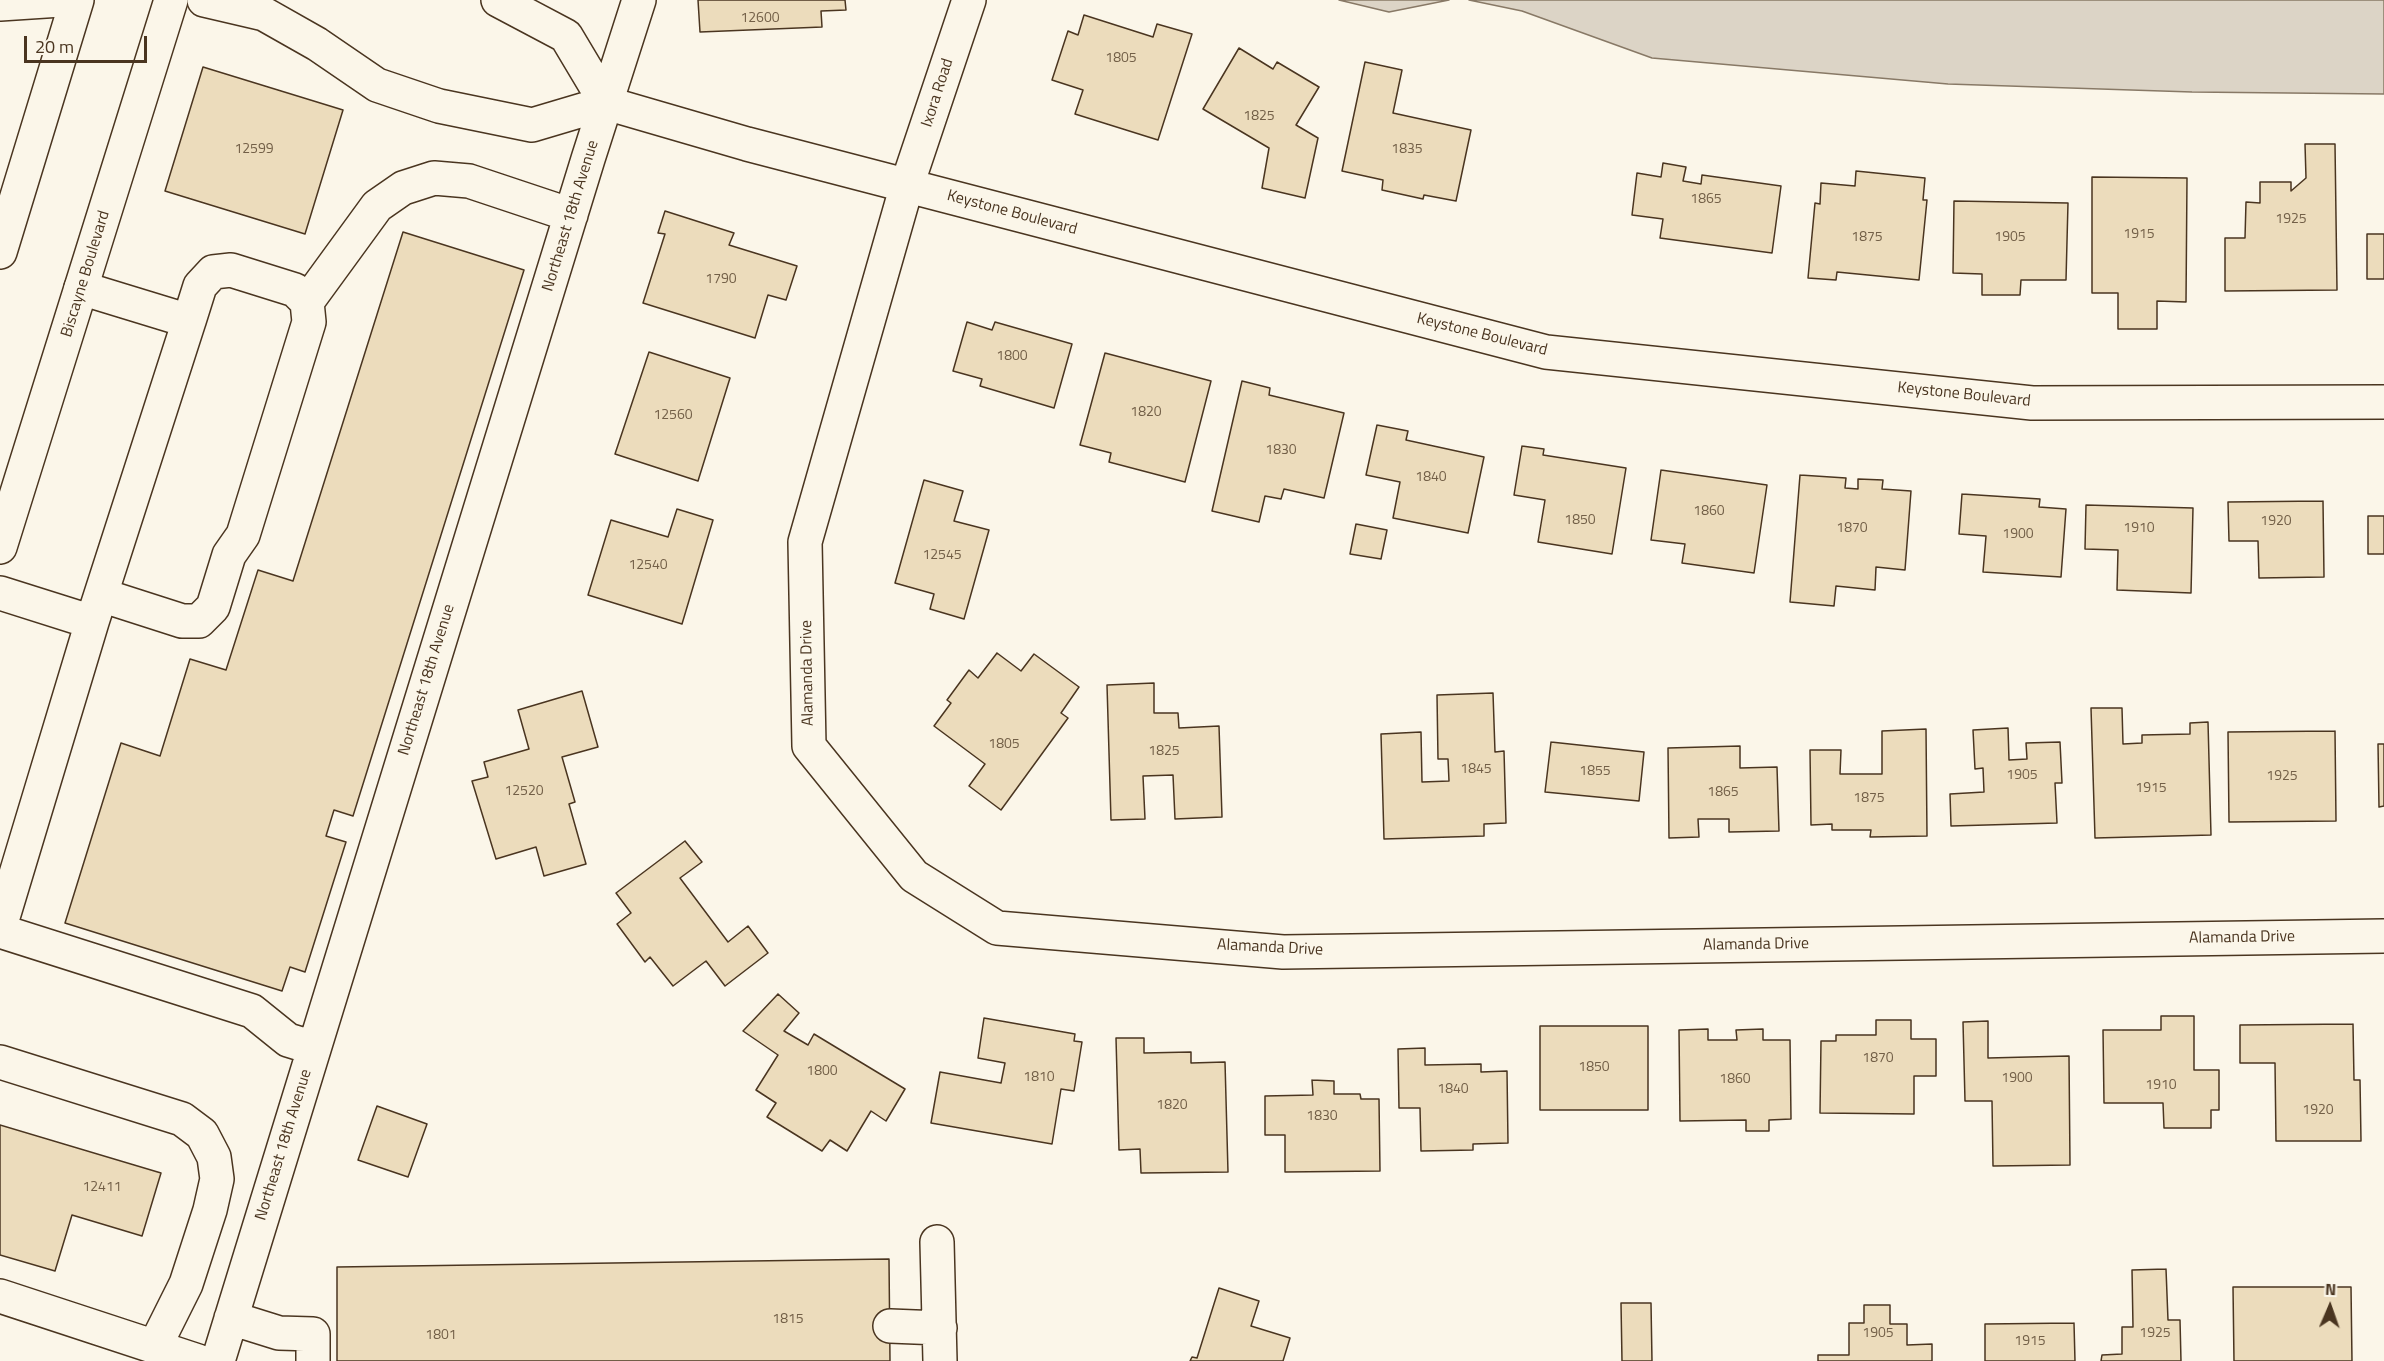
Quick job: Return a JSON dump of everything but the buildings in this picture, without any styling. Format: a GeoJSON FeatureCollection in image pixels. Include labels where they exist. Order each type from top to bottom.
{"type":"FeatureCollection","features":[{"type":"Feature","properties":{"kind":"street"},"geometry":{"type":"LineString","coordinates":[[0,3],[61,0]]}},
{"type":"Feature","properties":{"kind":"street"},"geometry":{"type":"LineString","coordinates":[[0,252],[77,0]]}},
{"type":"Feature","properties":{"kind":"street","name":"Biscayne Boulevard"},"geometry":{"type":"LineString","coordinates":[[0,547],[171,0]]}},
{"type":"Feature","properties":{"kind":"street"},"geometry":{"type":"LineString","coordinates":[[204,0],[264,14],[317,44],[377,85],[439,106],[532,125],[606,103],[566,36],[498,0]]}},
{"type":"Feature","properties":{"kind":"street","name":"Northeast 18th Avenue"},"geometry":{"type":"LineString","coordinates":[[218,1361],[639,0]]}},
{"type":"Feature","properties":{"kind":"street","name":"Ixora Road"},"geometry":{"type":"LineString","coordinates":[[907,185],[969,0]]}},
{"type":"Feature","properties":{"kind":"street","name":"Keystone Boulevard"},"geometry":{"type":"LineString","coordinates":[[606,103],[747,144],[1546,352],[2032,403],[2384,402]]}},
{"type":"Feature","properties":{"kind":"street"},"geometry":{"type":"LineString","coordinates":[[307,302],[377,206],[403,188],[434,178],[469,181],[571,215]]}},
{"type":"Feature","properties":{"kind":"street","name":"Alamanda Drive"},"geometry":{"type":"LineString","coordinates":[[907,185],[806,542],[809,746],[914,876],[997,928],[1283,952],[2384,936]]}},
{"type":"Feature","properties":{"kind":"street"},"geometry":{"type":"LineString","coordinates":[[0,593],[96,608],[182,621],[199,621],[213,607],[229,555],[243,536],[309,322],[307,302],[295,290],[231,270],[213,272],[200,286],[96,608],[0,929],[252,1011],[288,1040],[314,1048]]}},
{"type":"Feature","properties":{"kind":"street"},"geometry":{"type":"LineString","coordinates":[[81,288],[189,321]]}},
{"type":"Feature","properties":{"kind":"street"},"geometry":{"type":"LineString","coordinates":[[0,1062],[182,1119],[202,1134],[214,1157],[217,1179],[210,1210],[186,1284],[155,1346]]}},
{"type":"Feature","properties":{"kind":"street"},"geometry":{"type":"LineString","coordinates":[[937,1242],[940,1361]]}},
{"type":"Feature","properties":{"kind":"street"},"geometry":{"type":"LineString","coordinates":[[0,1296],[198,1361]]}},
{"type":"Feature","properties":{"kind":"street"},"geometry":{"type":"LineString","coordinates":[[231,1318],[321,1343]]}},
{"type":"Feature","properties":{"kind":"street"},"geometry":{"type":"LineString","coordinates":[[890,1326],[940,1328]]}},
{"type":"Feature","properties":{"kind":"shaded area"},"geometry":{"type":"Polygon","coordinates":[[[1339,0],[1449,0],[1389,12],[1339,0]]]}},
{"type":"Feature","properties":{"kind":"shaded area"},"geometry":{"type":"Polygon","coordinates":[[[1469,0],[2384,0],[2384,94],[2192,92],[1948,84],[1652,58],[1522,11],[1469,0]]]}}]}
